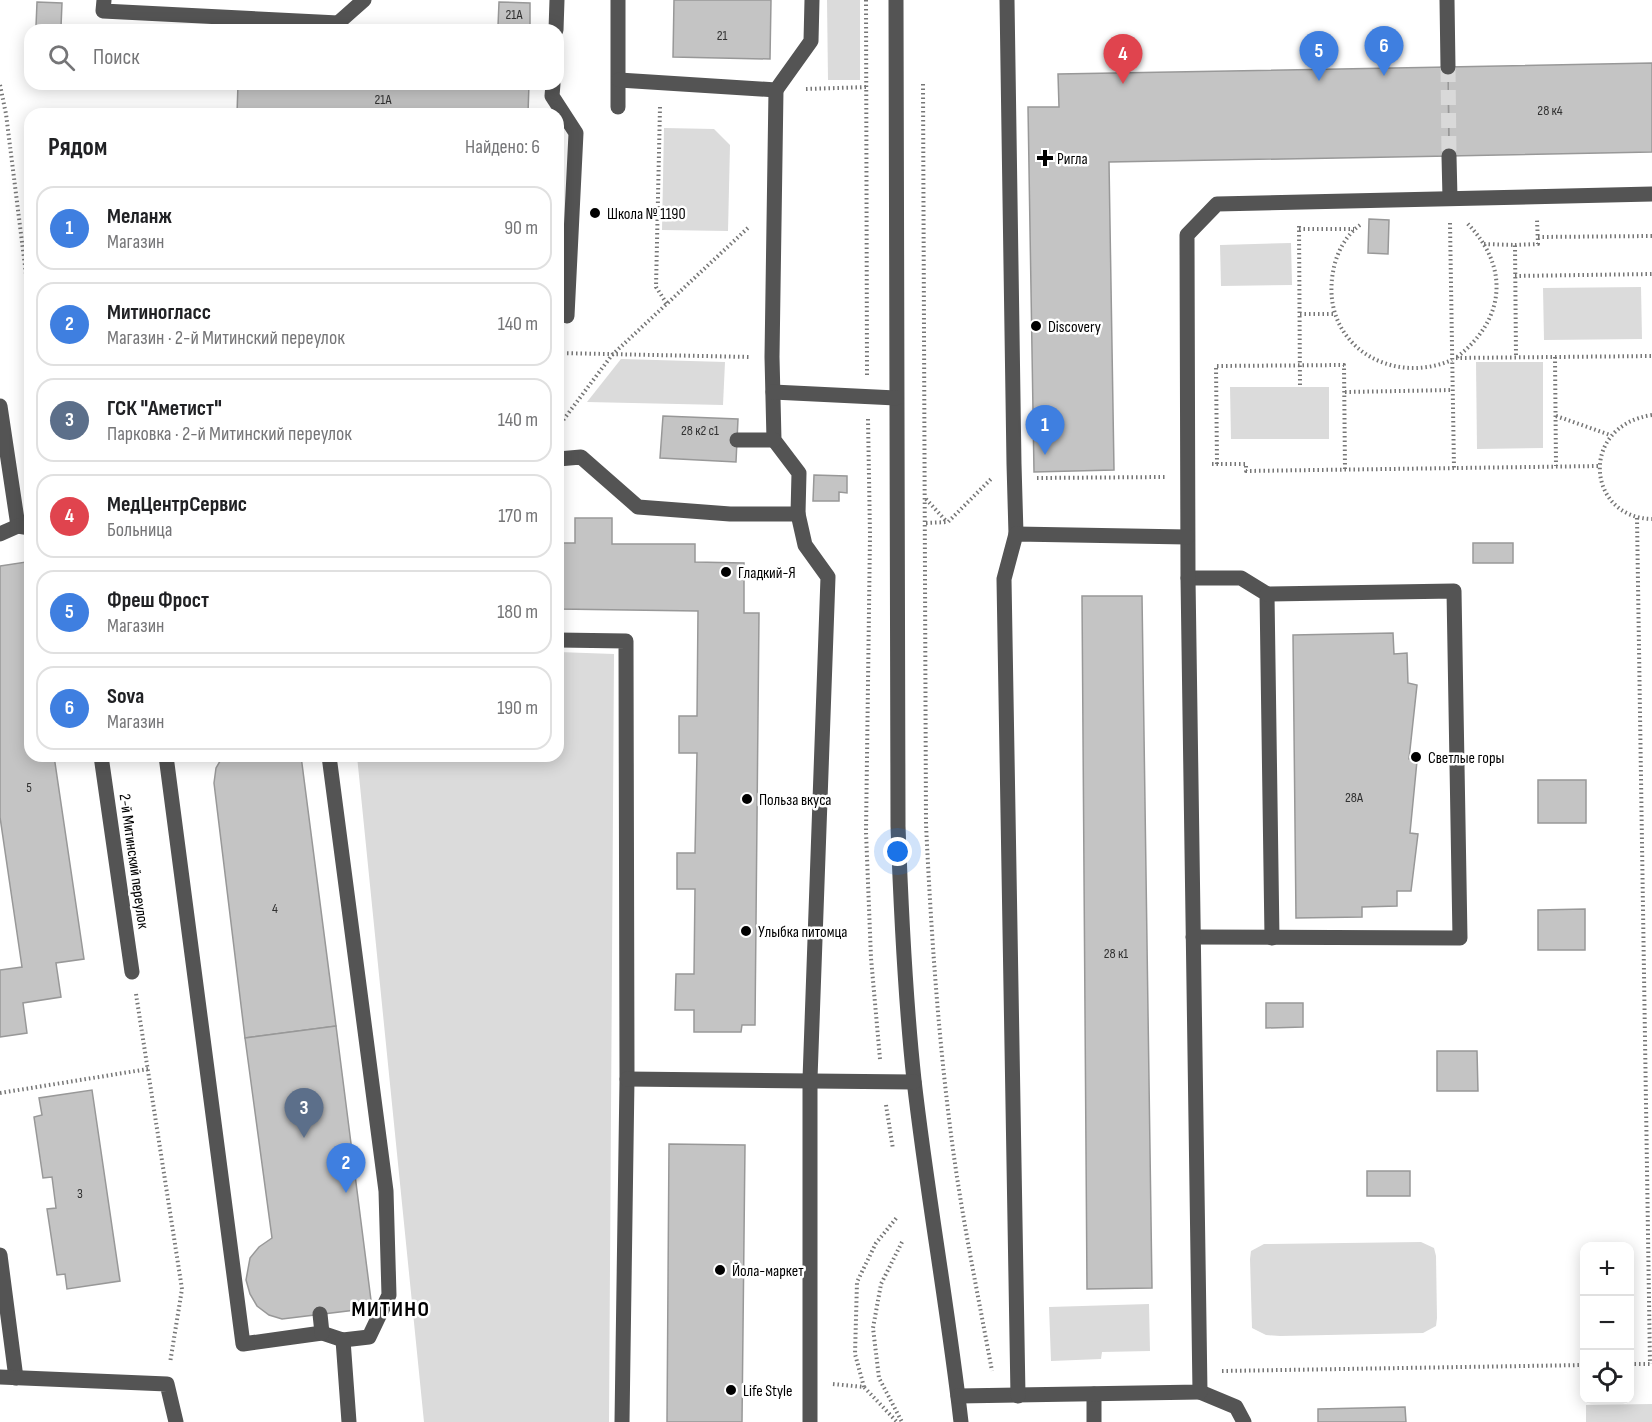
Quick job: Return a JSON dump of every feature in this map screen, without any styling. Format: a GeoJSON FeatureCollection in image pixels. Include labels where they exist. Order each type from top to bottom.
{"type":"FeatureCollection","features":[{"type":"Feature","properties":{"kind":"street"},"geometry":{"type":"LineString","coordinates":[[104,0],[103,11],[338,23],[364,0]]}},
{"type":"Feature","properties":{"kind":"street"},"geometry":{"type":"LineString","coordinates":[[555,24],[557,0]]}},
{"type":"Feature","properties":{"kind":"street"},"geometry":{"type":"LineString","coordinates":[[618,0],[618,107]]}},
{"type":"Feature","properties":{"kind":"street"},"geometry":{"type":"LineString","coordinates":[[810,1422],[810,1079],[828,577],[805,545],[798,514],[799,473],[774,440],[772,357],[776,90],[811,41],[812,0]]}},
{"type":"Feature","properties":{"kind":"street"},"geometry":{"type":"LineString","coordinates":[[896,0],[898,826],[903,947],[914,1082],[961,1422]]}},
{"type":"Feature","properties":{"kind":"street"},"geometry":{"type":"LineString","coordinates":[[1007,0],[1016,534],[1004,579],[1018,1396]]}},
{"type":"Feature","properties":{"kind":"street"},"geometry":{"type":"LineString","coordinates":[[1447,0],[1448,67]]}},
{"type":"Feature","properties":{"kind":"street"},"geometry":{"type":"LineString","coordinates":[[619,80],[776,90]]}},
{"type":"Feature","properties":{"kind":"street"},"geometry":{"type":"LineString","coordinates":[[552,90],[552,96],[560,108]]}},
{"type":"Feature","properties":{"kind":"street"},"geometry":{"type":"LineString","coordinates":[[564,115],[576,134],[567,316]]}},
{"type":"Feature","properties":{"kind":"street"},"geometry":{"type":"LineString","coordinates":[[1449,156],[1450,204]]}},
{"type":"Feature","properties":{"kind":"street"},"geometry":{"type":"LineString","coordinates":[[1200,1392],[1187,537],[1187,235],[1217,204],[1299,202],[1450,204],[1537,196],[1652,194]]}},
{"type":"Feature","properties":{"kind":"street"},"geometry":{"type":"LineString","coordinates":[[773,392],[896,398]]}},
{"type":"Feature","properties":{"kind":"street"},"geometry":{"type":"LineString","coordinates":[[0,406],[24,527],[0,534]]}},
{"type":"Feature","properties":{"kind":"street"},"geometry":{"type":"LineString","coordinates":[[737,440],[774,440]]}},
{"type":"Feature","properties":{"kind":"street"},"geometry":{"type":"LineString","coordinates":[[564,459],[581,458],[638,507],[730,514],[798,514]]}},
{"type":"Feature","properties":{"kind":"street"},"geometry":{"type":"LineString","coordinates":[[1016,534],[1187,537]]}},
{"type":"Feature","properties":{"kind":"street"},"geometry":{"type":"LineString","coordinates":[[1188,579],[1241,578],[1268,594],[1454,591],[1460,938],[1193,937]]}},
{"type":"Feature","properties":{"kind":"street"},"geometry":{"type":"LineString","coordinates":[[1268,594],[1272,938]]}},
{"type":"Feature","properties":{"kind":"street"},"geometry":{"type":"LineString","coordinates":[[564,640],[626,641],[627,1079],[622,1422]]}},
{"type":"Feature","properties":{"kind":"street","name":"2-й Митинский переулок"},"geometry":{"type":"LineString","coordinates":[[102,762],[132,972]]}},
{"type":"Feature","properties":{"kind":"street"},"geometry":{"type":"LineString","coordinates":[[167,762],[243,1344],[322,1334],[343,1340],[369,1337],[389,1295],[386,1191],[330,762]]}},
{"type":"Feature","properties":{"kind":"street"},"geometry":{"type":"LineString","coordinates":[[627,1079],[810,1079],[914,1082]]}},
{"type":"Feature","properties":{"kind":"street"},"geometry":{"type":"LineString","coordinates":[[0,1255],[16,1378]]}},
{"type":"Feature","properties":{"kind":"street"},"geometry":{"type":"LineString","coordinates":[[320,1314],[322,1334]]}},
{"type":"Feature","properties":{"kind":"street"},"geometry":{"type":"LineString","coordinates":[[343,1340],[350,1422]]}},
{"type":"Feature","properties":{"kind":"street"},"geometry":{"type":"LineString","coordinates":[[0,1377],[167,1384],[176,1422]]}},
{"type":"Feature","properties":{"kind":"street"},"geometry":{"type":"LineString","coordinates":[[958,1396],[1200,1392],[1236,1407],[1244,1422]]}},
{"type":"Feature","properties":{"kind":"street"},"geometry":{"type":"LineString","coordinates":[[1094,1394],[1094,1422]]}},
{"type":"Feature","properties":{"kind":"path"},"geometry":{"type":"LineString","coordinates":[[866,0],[867,397],[870,536],[866,832],[871,958],[882,1081],[892,1149]]}},
{"type":"Feature","properties":{"kind":"path"},"geometry":{"type":"LineString","coordinates":[[923,75],[926,824],[931,931],[952,1143],[996,1396]]}},
{"type":"Feature","properties":{"kind":"path"},"geometry":{"type":"LineString","coordinates":[[660,82],[656,287],[667,304]]}},
{"type":"Feature","properties":{"kind":"path"},"geometry":{"type":"LineString","coordinates":[[0,85],[6,114],[24,258]]}},
{"type":"Feature","properties":{"kind":"path"},"geometry":{"type":"LineString","coordinates":[[776,90],[868,87]]}},
{"type":"Feature","properties":{"kind":"path"},"geometry":{"type":"LineString","coordinates":[[1484,244],[1538,244],[1537,196]]}},
{"type":"Feature","properties":{"kind":"path"},"geometry":{"type":"LineString","coordinates":[[1299,202],[1300,387]]}},
{"type":"Feature","properties":{"kind":"path"},"geometry":{"type":"LineString","coordinates":[[564,419],[612,355],[775,203]]}},
{"type":"Feature","properties":{"kind":"path"},"geometry":{"type":"LineString","coordinates":[[1362,222],[1342,244],[1334,263],[1331,282],[1332,303],[1349,339],[1363,353],[1380,363],[1399,369],[1419,370],[1439,366],[1473,345],[1485,329],[1493,310],[1497,291],[1496,271],[1489,252],[1479,235],[1450,204]]}},
{"type":"Feature","properties":{"kind":"path"},"geometry":{"type":"LineString","coordinates":[[1450,204],[1454,468]]}},
{"type":"Feature","properties":{"kind":"path"},"geometry":{"type":"LineString","coordinates":[[1299,229],[1354,229]]}},
{"type":"Feature","properties":{"kind":"path"},"geometry":{"type":"LineString","coordinates":[[1538,237],[1652,236]]}},
{"type":"Feature","properties":{"kind":"path"},"geometry":{"type":"LineString","coordinates":[[1515,244],[1516,357]]}},
{"type":"Feature","properties":{"kind":"path"},"geometry":{"type":"LineString","coordinates":[[1515,276],[1652,274]]}},
{"type":"Feature","properties":{"kind":"path"},"geometry":{"type":"LineString","coordinates":[[1300,314],[1336,314]]}},
{"type":"Feature","properties":{"kind":"path"},"geometry":{"type":"LineString","coordinates":[[564,353],[772,357]]}},
{"type":"Feature","properties":{"kind":"path"},"geometry":{"type":"LineString","coordinates":[[1454,358],[1652,356]]}},
{"type":"Feature","properties":{"kind":"path"},"geometry":{"type":"LineString","coordinates":[[1555,357],[1556,466]]}},
{"type":"Feature","properties":{"kind":"path"},"geometry":{"type":"LineString","coordinates":[[1217,464],[1216,366],[1344,365],[1345,470]]}},
{"type":"Feature","properties":{"kind":"path"},"geometry":{"type":"LineString","coordinates":[[1345,392],[1452,390]]}},
{"type":"Feature","properties":{"kind":"path"},"geometry":{"type":"LineString","coordinates":[[1652,415],[1638,417],[1623,424],[1610,435],[1603,449],[1600,466],[1602,482],[1609,497],[1620,509],[1636,518],[1652,519]]}},
{"type":"Feature","properties":{"kind":"path"},"geometry":{"type":"LineString","coordinates":[[1556,416],[1610,435]]}},
{"type":"Feature","properties":{"kind":"path"},"geometry":{"type":"LineString","coordinates":[[926,523],[948,522],[990,479],[1168,477],[1168,465],[1187,464],[1246,464],[1246,471],[1600,466]]}},
{"type":"Feature","properties":{"kind":"path"},"geometry":{"type":"LineString","coordinates":[[926,499],[948,522]]}},
{"type":"Feature","properties":{"kind":"path"},"geometry":{"type":"LineString","coordinates":[[1634,1364],[1651,1364],[1636,518]]}},
{"type":"Feature","properties":{"kind":"path"},"geometry":{"type":"LineString","coordinates":[[132,972],[182,1289],[167,1384]]}},
{"type":"Feature","properties":{"kind":"path"},"geometry":{"type":"LineString","coordinates":[[0,1093],[148,1069]]}},
{"type":"Feature","properties":{"kind":"path"},"geometry":{"type":"LineString","coordinates":[[897,1422],[864,1387],[855,1354],[857,1282],[876,1243],[898,1216]]}},
{"type":"Feature","properties":{"kind":"path"},"geometry":{"type":"LineString","coordinates":[[902,1242],[881,1284],[873,1328],[879,1378],[902,1422]]}},
{"type":"Feature","properties":{"kind":"path"},"geometry":{"type":"LineString","coordinates":[[1200,1370],[1580,1365]]}},
{"type":"Feature","properties":{"kind":"path"},"geometry":{"type":"LineString","coordinates":[[811,1382],[864,1387]]}},
{"type":"Feature","properties":{"kind":"shaded area"},"geometry":{"type":"Polygon","coordinates":[[[827,0],[860,0],[860,80],[828,80],[827,0]]]}},
{"type":"Feature","properties":{"kind":"shaded area"},"geometry":{"type":"Polygon","coordinates":[[[664,128],[714,129],[730,145],[728,231],[662,230],[664,128]]]}},
{"type":"Feature","properties":{"kind":"shaded area"},"geometry":{"type":"Polygon","coordinates":[[[1291,243],[1292,285],[1221,286],[1220,245],[1291,243]]]}},
{"type":"Feature","properties":{"kind":"shaded area"},"geometry":{"type":"Polygon","coordinates":[[[1641,287],[1642,339],[1544,340],[1543,288],[1641,287]]]}},
{"type":"Feature","properties":{"kind":"shaded area"},"geometry":{"type":"Polygon","coordinates":[[[621,359],[725,362],[723,405],[587,402],[621,359]]]}},
{"type":"Feature","properties":{"kind":"shaded area"},"geometry":{"type":"Polygon","coordinates":[[[1476,362],[1543,362],[1543,448],[1477,449],[1476,362]]]}},
{"type":"Feature","properties":{"kind":"shaded area"},"geometry":{"type":"Polygon","coordinates":[[[1230,387],[1329,387],[1329,439],[1231,439],[1230,387]]]}},
{"type":"Feature","properties":{"kind":"shaded area"},"geometry":{"type":"Polygon","coordinates":[[[564,652],[614,654],[609,1422],[424,1422],[358,762],[564,762],[564,652]]]}},
{"type":"Feature","properties":{"kind":"shaded area"},"geometry":{"type":"Polygon","coordinates":[[[1421,1242],[1434,1248],[1436,1256],[1436,1326],[1423,1333],[1280,1336],[1266,1335],[1252,1328],[1251,1251],[1264,1244],[1421,1242]]]}},
{"type":"Feature","properties":{"kind":"shaded area"},"geometry":{"type":"Polygon","coordinates":[[[1149,1304],[1150,1351],[1102,1352],[1101,1359],[1051,1361],[1049,1307],[1149,1304]]]}},
{"type":"Feature","properties":{"kind":"shaded area"},"geometry":{"type":"Polygon","coordinates":[[[1652,1404],[1652,1422],[1586,1422],[1586,1405],[1652,1404]]]}},
{"type":"Feature","properties":{"kind":"building"},"geometry":{"type":"Polygon","coordinates":[[[674,0],[771,0],[770,59],[673,57],[674,0]]]}},
{"type":"Feature","properties":{"kind":"building"},"geometry":{"type":"Polygon","coordinates":[[[37,2],[62,3],[61,24],[36,24],[37,2]]]}},
{"type":"Feature","properties":{"kind":"building"},"geometry":{"type":"Polygon","coordinates":[[[499,2],[530,3],[530,24],[498,24],[499,2]]]}},
{"type":"Feature","properties":{"kind":"building"},"geometry":{"type":"Polygon","coordinates":[[[1652,63],[1652,152],[1449,156],[1448,67],[1652,63]]]}},
{"type":"Feature","properties":{"kind":"building"},"geometry":{"type":"Polygon","coordinates":[[[1448,67],[1449,156],[1109,162],[1114,470],[1034,472],[1028,107],[1059,107],[1058,74],[1448,67]]]}},
{"type":"Feature","properties":{"kind":"building"},"geometry":{"type":"Polygon","coordinates":[[[238,90],[529,90],[528,108],[237,108],[238,90]]]}},
{"type":"Feature","properties":{"kind":"building"},"geometry":{"type":"Polygon","coordinates":[[[1369,219],[1389,220],[1388,254],[1368,253],[1369,219]]]}},
{"type":"Feature","properties":{"kind":"building"},"geometry":{"type":"Polygon","coordinates":[[[663,416],[738,419],[736,462],[660,458],[663,416]]]}},
{"type":"Feature","properties":{"kind":"building"},"geometry":{"type":"Polygon","coordinates":[[[814,475],[847,476],[847,493],[839,492],[839,501],[813,501],[814,475]]]}},
{"type":"Feature","properties":{"kind":"building"},"geometry":{"type":"Polygon","coordinates":[[[575,518],[612,518],[612,544],[695,544],[695,562],[744,563],[744,613],[759,613],[755,1025],[742,1025],[741,1032],[694,1032],[694,1010],[675,1010],[676,974],[694,974],[695,889],[677,889],[677,853],[695,853],[697,753],[679,753],[679,716],[697,716],[698,611],[564,609],[564,543],[575,543],[575,518]]]}},
{"type":"Feature","properties":{"kind":"building"},"geometry":{"type":"Polygon","coordinates":[[[1473,543],[1513,543],[1513,563],[1473,563],[1473,543]]]}},
{"type":"Feature","properties":{"kind":"building"},"geometry":{"type":"Polygon","coordinates":[[[24,562],[24,762],[55,762],[84,959],[56,963],[61,997],[23,1003],[27,1033],[0,1037],[0,970],[22,967],[0,817],[0,566],[24,562]]]}},
{"type":"Feature","properties":{"kind":"building"},"geometry":{"type":"Polygon","coordinates":[[[1082,596],[1142,596],[1152,1288],[1087,1289],[1082,596]]]}},
{"type":"Feature","properties":{"kind":"building"},"geometry":{"type":"Polygon","coordinates":[[[1393,633],[1394,654],[1407,653],[1408,683],[1417,685],[1409,759],[1417,761],[1410,833],[1418,834],[1411,891],[1397,891],[1397,906],[1362,907],[1362,917],[1296,918],[1293,635],[1393,633]]]}},
{"type":"Feature","properties":{"kind":"building"},"geometry":{"type":"Polygon","coordinates":[[[220,762],[302,762],[336,1026],[245,1038],[214,783],[216,768],[220,762]]]}},
{"type":"Feature","properties":{"kind":"building"},"geometry":{"type":"Polygon","coordinates":[[[1538,780],[1586,780],[1586,823],[1538,823],[1538,780]]]}},
{"type":"Feature","properties":{"kind":"building"},"geometry":{"type":"Polygon","coordinates":[[[1585,909],[1585,950],[1538,950],[1538,910],[1585,909]]]}},
{"type":"Feature","properties":{"kind":"building"},"geometry":{"type":"Polygon","coordinates":[[[1266,1003],[1303,1003],[1303,1027],[1266,1028],[1266,1003]]]}},
{"type":"Feature","properties":{"kind":"building"},"geometry":{"type":"Polygon","coordinates":[[[336,1026],[372,1308],[282,1319],[269,1315],[257,1306],[246,1280],[250,1258],[259,1247],[272,1238],[245,1038],[336,1026]]]}},
{"type":"Feature","properties":{"kind":"building"},"geometry":{"type":"Polygon","coordinates":[[[1437,1051],[1477,1051],[1478,1091],[1437,1091],[1437,1051]]]}},
{"type":"Feature","properties":{"kind":"building"},"geometry":{"type":"Polygon","coordinates":[[[92,1090],[120,1281],[67,1289],[65,1274],[57,1275],[47,1209],[56,1208],[52,1177],[43,1178],[34,1117],[42,1115],[39,1098],[92,1090]]]}},
{"type":"Feature","properties":{"kind":"building"},"geometry":{"type":"Polygon","coordinates":[[[669,1144],[745,1145],[742,1422],[667,1422],[669,1144]]]}},
{"type":"Feature","properties":{"kind":"building"},"geometry":{"type":"Polygon","coordinates":[[[1367,1171],[1410,1171],[1410,1196],[1367,1196],[1367,1171]]]}},
{"type":"Feature","properties":{"kind":"building"},"geometry":{"type":"Polygon","coordinates":[[[1405,1407],[1406,1422],[1318,1422],[1318,1409],[1405,1407]]]}},
{"type":"Feature","properties":{"kind":"tunnel"},"geometry":{"type":"LineString","coordinates":[[1448,67],[1449,156]]}},
{"type":"Feature","properties":{"kind":"place","name":"Sova"},"geometry":{"type":"Point","coordinates":[1384,76]}},
{"type":"Feature","properties":{"kind":"place","name":"Фреш Фрост"},"geometry":{"type":"Point","coordinates":[1319,81]}},
{"type":"Feature","properties":{"kind":"place","name":"МедЦентрСервис"},"geometry":{"type":"Point","coordinates":[1123,84]}},
{"type":"Feature","properties":{"kind":"place","name":"Ригла"},"geometry":{"type":"Point","coordinates":[1045,158]}},
{"type":"Feature","properties":{"kind":"place","name":"Школа № 1190"},"geometry":{"type":"Point","coordinates":[595,213]}},
{"type":"Feature","properties":{"kind":"place","name":"Discovery"},"geometry":{"type":"Point","coordinates":[1036,326]}},
{"type":"Feature","properties":{"kind":"place","name":"Меланж"},"geometry":{"type":"Point","coordinates":[1045,455]}},
{"type":"Feature","properties":{"kind":"place","name":"Гладкий-Я"},"geometry":{"type":"Point","coordinates":[726,572]}},
{"type":"Feature","properties":{"kind":"place","name":"Светлые горы"},"geometry":{"type":"Point","coordinates":[1416,757]}},
{"type":"Feature","properties":{"kind":"place","name":"Польза вкуса"},"geometry":{"type":"Point","coordinates":[747,799]}},
{"type":"Feature","properties":{"kind":"place","name":"Улыбка питомца"},"geometry":{"type":"Point","coordinates":[746,931]}},
{"type":"Feature","properties":{"kind":"place","name":"ГСК \"Аметист\""},"geometry":{"type":"Point","coordinates":[304,1138]}},
{"type":"Feature","properties":{"kind":"place","name":"Митиногласс"},"geometry":{"type":"Point","coordinates":[346,1193]}},
{"type":"Feature","properties":{"kind":"place","name":"Йола-маркет"},"geometry":{"type":"Point","coordinates":[720,1270]}},
{"type":"Feature","properties":{"kind":"place","name":"Life Style"},"geometry":{"type":"Point","coordinates":[731,1390]}},
{"type":"Feature","properties":{"kind":"district","name":"МИТИНО"},"geometry":{"type":"Point","coordinates":[391,1308]}}]}
